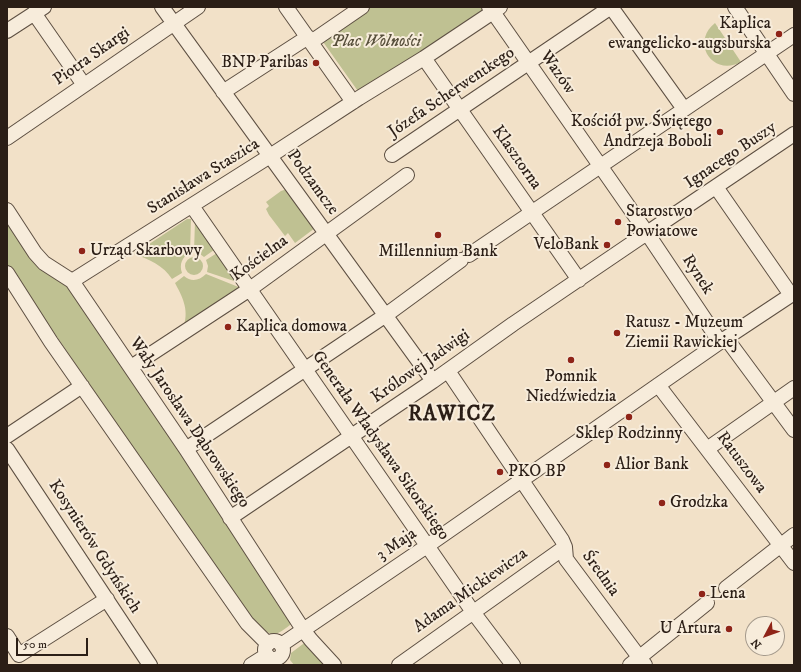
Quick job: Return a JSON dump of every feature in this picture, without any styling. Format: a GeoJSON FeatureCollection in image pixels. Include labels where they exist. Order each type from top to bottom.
{"type":"FeatureCollection","features":[{"type":"Feature","properties":{"kind":"street","name":"Podzamcze"},"geometry":{"type":"LineString","coordinates":[[162,7],[433,381]]}},
{"type":"Feature","properties":{"kind":"street","name":"Piotra Skargi"},"geometry":{"type":"LineString","coordinates":[[7,138],[198,7]]}},
{"type":"Feature","properties":{"kind":"street"},"geometry":{"type":"LineString","coordinates":[[286,7],[353,102],[424,58],[494,9]]}},
{"type":"Feature","properties":{"kind":"street"},"geometry":{"type":"LineString","coordinates":[[223,92],[362,7]]}},
{"type":"Feature","properties":{"kind":"street"},"geometry":{"type":"LineString","coordinates":[[611,7],[684,109]]}},
{"type":"Feature","properties":{"kind":"street","name":"Józefa Scherwentkego"},"geometry":{"type":"LineString","coordinates":[[392,155],[611,7]]}},
{"type":"Feature","properties":{"kind":"street"},"geometry":{"type":"LineString","coordinates":[[735,7],[794,94]]}},
{"type":"Feature","properties":{"kind":"street","name":"Wazów"},"geometry":{"type":"LineString","coordinates":[[494,9],[528,63],[648,233]]}},
{"type":"Feature","properties":{"kind":"street"},"geometry":{"type":"LineString","coordinates":[[7,31],[39,10],[84,85]]}},
{"type":"Feature","properties":{"kind":"street"},"geometry":{"type":"LineString","coordinates":[[186,449],[386,315],[465,257],[532,211],[794,35]]}},
{"type":"Feature","properties":{"kind":"street","name":"Klasztorna"},"geometry":{"type":"LineString","coordinates":[[424,58],[579,280]]}},
{"type":"Feature","properties":{"kind":"street","name":"Stanisława Staszica"},"geometry":{"type":"LineString","coordinates":[[72,281],[192,206],[353,102]]}},
{"type":"Feature","properties":{"kind":"street","name":"Ignacego Buszy"},"geometry":{"type":"LineString","coordinates":[[648,233],[794,134]]}},
{"type":"Feature","properties":{"kind":"street","name":"Kościelna"},"geometry":{"type":"LineString","coordinates":[[130,367],[250,289],[406,175]]}},
{"type":"Feature","properties":{"kind":"street"},"geometry":{"type":"LineString","coordinates":[[658,385],[792,294],[716,187]]}},
{"type":"Feature","properties":{"kind":"street","name":"Generała Władysława Sikorskiego"},"geometry":{"type":"LineString","coordinates":[[192,206],[473,612],[513,665]]}},
{"type":"Feature","properties":{"kind":"street","name":"Wały Jarosława Dąbrowskiego"},"geometry":{"type":"LineString","coordinates":[[7,210],[35,253],[44,263],[72,281],[186,449],[304,631],[334,665]]}},
{"type":"Feature","properties":{"kind":"street"},"geometry":{"type":"LineString","coordinates":[[579,280],[648,233]]}},
{"type":"Feature","properties":{"kind":"street","name":"Rynek"},"geometry":{"type":"LineString","coordinates":[[648,233],[723,340],[794,430]]}},
{"type":"Feature","properties":{"kind":"street"},"geometry":{"type":"LineString","coordinates":[[7,273],[51,342],[247,623],[276,653]]}},
{"type":"Feature","properties":{"kind":"street","name":"Królowej Jadwigi"},"geometry":{"type":"LineString","coordinates":[[230,518],[352,437],[448,371],[512,324],[579,280]]}},
{"type":"Feature","properties":{"kind":"street","name":"Średnia"},"geometry":{"type":"LineString","coordinates":[[448,371],[562,540],[565,547],[566,559],[638,663]]}},
{"type":"Feature","properties":{"kind":"street","name":"3 Maja"},"geometry":{"type":"LineString","coordinates":[[251,665],[276,653],[304,631],[658,385]]}},
{"type":"Feature","properties":{"kind":"street","name":"Ratuszowa"},"geometry":{"type":"LineString","coordinates":[[658,385],[794,563]]}},
{"type":"Feature","properties":{"kind":"street"},"geometry":{"type":"LineString","coordinates":[[7,436],[82,386]]}},
{"type":"Feature","properties":{"kind":"street"},"geometry":{"type":"LineString","coordinates":[[707,449],[794,388]]}},
{"type":"Feature","properties":{"kind":"street","name":"Kosynierów Gdyńskich"},"geometry":{"type":"LineString","coordinates":[[7,449],[150,665]]}},
{"type":"Feature","properties":{"kind":"street"},"geometry":{"type":"LineString","coordinates":[[726,588],[794,535]]}},
{"type":"Feature","properties":{"kind":"street","name":"Adama Mickiewicza"},"geometry":{"type":"LineString","coordinates":[[399,665],[565,547]]}},
{"type":"Feature","properties":{"kind":"street"},"geometry":{"type":"LineString","coordinates":[[7,636],[19,655],[107,599]]}},
{"type":"Feature","properties":{"kind":"street"},"geometry":{"type":"LineString","coordinates":[[638,663],[708,603]]}},
{"type":"Feature","properties":{"kind":"green space","name":"Plac Wolności"},"geometry":{"type":"Polygon","coordinates":[[[369,7],[484,8],[480,13],[360,94],[321,39],[369,7]]]}},
{"type":"Feature","properties":{"kind":"green space"},"geometry":{"type":"Polygon","coordinates":[[[715,23],[741,62],[731,65],[722,65],[714,62],[708,56],[705,48],[705,40],[708,31],[715,23]]]}},
{"type":"Feature","properties":{"kind":"green space"},"geometry":{"type":"Polygon","coordinates":[[[287,189],[315,228],[295,243],[288,233],[285,236],[266,209],[269,206],[266,202],[281,191],[287,189]]]}},
{"type":"Feature","properties":{"kind":"green space"},"geometry":{"type":"Polygon","coordinates":[[[7,216],[67,283],[294,622],[282,631],[274,634],[266,632],[254,624],[7,264],[7,216]]]}},
{"type":"Feature","properties":{"kind":"green space"},"geometry":{"type":"Polygon","coordinates":[[[187,219],[191,219],[190,253],[182,261],[182,273],[172,279],[165,270],[156,264],[134,254],[187,219]]]}},
{"type":"Feature","properties":{"kind":"green space"},"geometry":{"type":"Polygon","coordinates":[[[195,221],[214,250],[204,257],[194,252],[195,221]]]}},
{"type":"Feature","properties":{"kind":"green space"},"geometry":{"type":"Polygon","coordinates":[[[217,253],[237,282],[207,272],[208,266],[206,260],[217,253]]]}},
{"type":"Feature","properties":{"kind":"green space"},"geometry":{"type":"Polygon","coordinates":[[[194,257],[200,260],[203,266],[200,272],[194,275],[188,272],[185,266],[188,260],[194,257]]]}},
{"type":"Feature","properties":{"kind":"green space"},"geometry":{"type":"Polygon","coordinates":[[[206,274],[241,288],[184,325],[186,314],[185,308],[175,283],[184,276],[195,280],[206,274]]]}},
{"type":"Feature","properties":{"kind":"green space"},"geometry":{"type":"Polygon","coordinates":[[[307,641],[330,665],[294,665],[290,660],[291,653],[307,641]]]}},
{"type":"Feature","properties":{"kind":"place","name":"Kaplica ewangelicko-augsburska"},"geometry":{"type":"Point","coordinates":[779,34]}},
{"type":"Feature","properties":{"kind":"place","name":"BNP Paribas"},"geometry":{"type":"Point","coordinates":[316,63]}},
{"type":"Feature","properties":{"kind":"place","name":"Kościół pw. Świętego Andrzeja Boboli"},"geometry":{"type":"Point","coordinates":[720,132]}},
{"type":"Feature","properties":{"kind":"place","name":"Starostwo Powiatowe"},"geometry":{"type":"Point","coordinates":[618,222]}},
{"type":"Feature","properties":{"kind":"place","name":"Millennium Bank"},"geometry":{"type":"Point","coordinates":[438,235]}},
{"type":"Feature","properties":{"kind":"place","name":"VeloBank"},"geometry":{"type":"Point","coordinates":[607,245]}},
{"type":"Feature","properties":{"kind":"place","name":"Urząd Skarbowy"},"geometry":{"type":"Point","coordinates":[82,251]}},
{"type":"Feature","properties":{"kind":"place","name":"Kaplica domowa"},"geometry":{"type":"Point","coordinates":[228,327]}},
{"type":"Feature","properties":{"kind":"place","name":"Ratusz - Muzeum Ziemii Rawickiej"},"geometry":{"type":"Point","coordinates":[617,333]}},
{"type":"Feature","properties":{"kind":"place","name":"Pomnik Niedźwiedzia"},"geometry":{"type":"Point","coordinates":[571,360]}},
{"type":"Feature","properties":{"kind":"place","name":"Sklep Rodzinny"},"geometry":{"type":"Point","coordinates":[629,417]}},
{"type":"Feature","properties":{"kind":"place","name":"Alior Bank"},"geometry":{"type":"Point","coordinates":[607,465]}},
{"type":"Feature","properties":{"kind":"place","name":"PKO BP"},"geometry":{"type":"Point","coordinates":[500,472]}},
{"type":"Feature","properties":{"kind":"place","name":"Grodzka"},"geometry":{"type":"Point","coordinates":[662,503]}},
{"type":"Feature","properties":{"kind":"place","name":"Lena"},"geometry":{"type":"Point","coordinates":[702,594]}},
{"type":"Feature","properties":{"kind":"place","name":"U Artura"},"geometry":{"type":"Point","coordinates":[729,629]}},
{"type":"Feature","properties":{"kind":"district","name":"RAWICZ"},"geometry":{"type":"Point","coordinates":[452,416]}}]}
